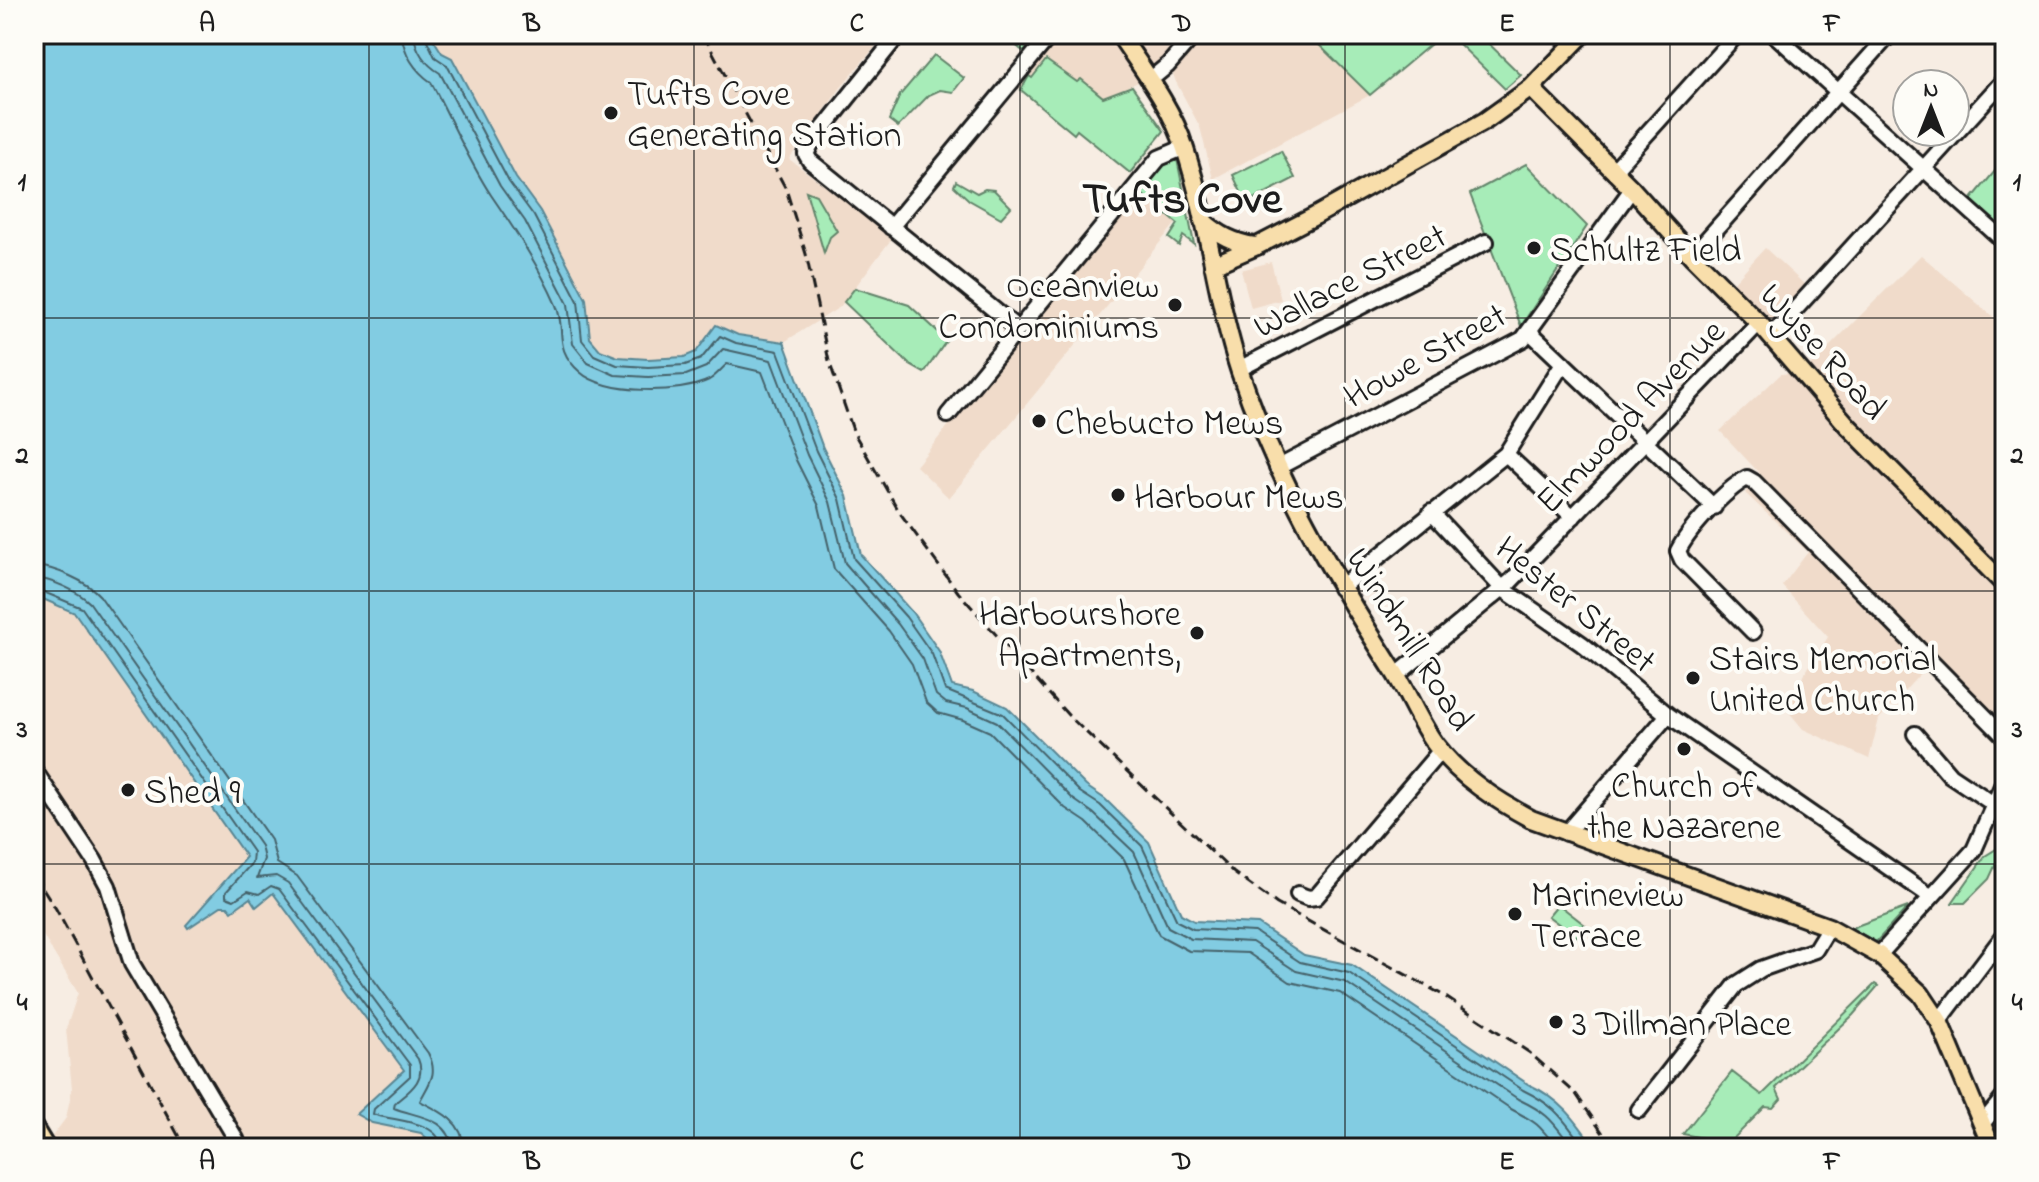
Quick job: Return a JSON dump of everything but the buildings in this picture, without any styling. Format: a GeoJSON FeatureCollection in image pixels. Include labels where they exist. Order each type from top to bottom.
{"type":"FeatureCollection","features":[{"type":"Feature","properties":{"kind":"main road","name":"Windmill Road"},"geometry":{"type":"LineString","coordinates":[[1119,34],[1150,80],[1185,147],[1239,369],[1277,468],[1340,588],[1441,750],[1471,781],[1498,801],[1566,833],[1829,927],[1879,955],[1921,994],[1939,1021],[1992,1148]]}},
{"type":"Feature","properties":{"kind":"main road"},"geometry":{"type":"LineString","coordinates":[[1213,265],[1257,246],[1485,121],[1531,88],[1583,34]]}},
{"type":"Feature","properties":{"kind":"main road","name":"Wyse Road"},"geometry":{"type":"LineString","coordinates":[[1531,88],[1614,170],[1692,256],[1759,323],[1848,426],[2005,585]]}},
{"type":"Feature","properties":{"kind":"main road"},"geometry":{"type":"LineString","coordinates":[[1203,221],[1218,234],[1239,244],[1257,246]]}},
{"type":"Feature","properties":{"kind":"main road"},"geometry":{"type":"LineString","coordinates":[[34,1128],[46,1148]]}},
{"type":"Feature","properties":{"kind":"street"},"geometry":{"type":"LineString","coordinates":[[899,34],[806,154],[810,161],[1018,329]]}},
{"type":"Feature","properties":{"kind":"street"},"geometry":{"type":"LineString","coordinates":[[891,227],[1051,34]]}},
{"type":"Feature","properties":{"kind":"street"},"geometry":{"type":"LineString","coordinates":[[1150,80],[1195,34]]}},
{"type":"Feature","properties":{"kind":"street"},"geometry":{"type":"LineString","coordinates":[[1614,170],[1737,34]]}},
{"type":"Feature","properties":{"kind":"street"},"geometry":{"type":"LineString","coordinates":[[1774,34],[2005,242]]}},
{"type":"Feature","properties":{"kind":"street"},"geometry":{"type":"LineString","coordinates":[[1692,256],[1890,34]]}},
{"type":"Feature","properties":{"kind":"street"},"geometry":{"type":"LineString","coordinates":[[1771,336],[2005,79]]}},
{"type":"Feature","properties":{"kind":"street"},"geometry":{"type":"LineString","coordinates":[[948,415],[1159,158],[1185,147]]}},
{"type":"Feature","properties":{"kind":"street","name":"Howe Street"},"geometry":{"type":"LineString","coordinates":[[1277,468],[1523,339],[1632,189]]}},
{"type":"Feature","properties":{"kind":"street","name":"Wallace Street"},"geometry":{"type":"LineString","coordinates":[[1239,369],[1486,242]]}},
{"type":"Feature","properties":{"kind":"street","name":"Elmwood Avenue"},"geometry":{"type":"LineString","coordinates":[[1397,675],[1503,589],[1759,323]]}},
{"type":"Feature","properties":{"kind":"street"},"geometry":{"type":"LineString","coordinates":[[1530,332],[1714,507]]}},
{"type":"Feature","properties":{"kind":"street"},"geometry":{"type":"LineString","coordinates":[[1340,588],[1506,454],[1563,363]]}},
{"type":"Feature","properties":{"kind":"street"},"geometry":{"type":"LineString","coordinates":[[1506,454],[1573,517]]}},
{"type":"Feature","properties":{"kind":"street"},"geometry":{"type":"LineString","coordinates":[[1753,632],[1682,560],[1678,551],[1682,542],[1714,507],[1747,478],[2005,737]]}},
{"type":"Feature","properties":{"kind":"street","name":"Hester Street"},"geometry":{"type":"LineString","coordinates":[[1431,512],[1503,589],[1582,644],[1668,715],[1930,896]]}},
{"type":"Feature","properties":{"kind":"street"},"geometry":{"type":"LineString","coordinates":[[1566,833],[1668,715]]}},
{"type":"Feature","properties":{"kind":"street"},"geometry":{"type":"LineString","coordinates":[[1915,734],[1950,775],[1995,805]]}},
{"type":"Feature","properties":{"kind":"street"},"geometry":{"type":"LineString","coordinates":[[1298,894],[1316,897],[1441,750]]}},
{"type":"Feature","properties":{"kind":"street"},"geometry":{"type":"LineString","coordinates":[[34,770],[104,877],[132,964],[239,1148]]}},
{"type":"Feature","properties":{"kind":"street"},"geometry":{"type":"LineString","coordinates":[[1879,955],[1974,850],[2005,779]]}},
{"type":"Feature","properties":{"kind":"street"},"geometry":{"type":"LineString","coordinates":[[1639,1110],[1736,985],[1761,969],[1815,950],[1829,927]]}},
{"type":"Feature","properties":{"kind":"street"},"geometry":{"type":"LineString","coordinates":[[1939,1021],[2005,934]]}},
{"type":"Feature","properties":{"kind":"street"},"geometry":{"type":"LineString","coordinates":[[1982,1124],[2005,1096]]}},
{"type":"Feature","properties":{"kind":"shaded area","name":"Tufts Cove Generating Station"},"geometry":{"type":"Polygon","coordinates":[[[430,34],[886,34],[845,82],[789,159],[893,237],[840,307],[784,342],[738,335],[716,325],[696,352],[684,357],[617,357],[600,350],[590,338],[586,299],[540,211],[516,178],[430,34]]]}},
{"type":"Feature","properties":{"kind":"shaded area"},"geometry":{"type":"Polygon","coordinates":[[[1042,34],[1308,34],[1370,95],[1213,179],[1200,127],[1171,68],[1103,97],[1081,79],[1078,82],[1047,60],[1021,90],[1007,77],[1042,34]]]}},
{"type":"Feature","properties":{"kind":"shaded area"},"geometry":{"type":"Polygon","coordinates":[[[1136,192],[1176,223],[949,498],[916,466],[1136,192]]]}},
{"type":"Feature","properties":{"kind":"shaded area"},"geometry":{"type":"Polygon","coordinates":[[[1765,248],[1805,285],[1772,321],[1732,284],[1765,248]]]}},
{"type":"Feature","properties":{"kind":"shaded area"},"geometry":{"type":"Polygon","coordinates":[[[1921,255],[2005,327],[2005,722],[1996,730],[1932,661],[1879,719],[1869,759],[1803,729],[1784,706],[1828,637],[1782,586],[1808,552],[1745,493],[1762,476],[1720,431],[1781,374],[1804,372],[1921,255]]]}},
{"type":"Feature","properties":{"kind":"shaded area"},"geometry":{"type":"Polygon","coordinates":[[[1271,262],[1281,300],[1251,308],[1241,270],[1271,262]]]}},
{"type":"Feature","properties":{"kind":"shaded area"},"geometry":{"type":"Polygon","coordinates":[[[34,595],[75,613],[247,857],[186,925],[188,928],[221,906],[273,893],[404,1071],[356,1114],[372,1123],[421,1133],[438,1148],[58,1148],[51,1138],[66,1118],[72,1089],[66,1029],[78,993],[34,921],[34,595]]]}},
{"type":"Feature","properties":{"kind":"green space"},"geometry":{"type":"Polygon","coordinates":[[[1002,34],[1024,34],[1032,41],[1024,52],[1002,34]]]}},
{"type":"Feature","properties":{"kind":"green space"},"geometry":{"type":"Polygon","coordinates":[[[1308,34],[1443,34],[1370,95],[1308,34]]]}},
{"type":"Feature","properties":{"kind":"green space"},"geometry":{"type":"Polygon","coordinates":[[[1449,34],[1479,34],[1521,75],[1505,89],[1449,34]]]}},
{"type":"Feature","properties":{"kind":"green space"},"geometry":{"type":"Polygon","coordinates":[[[934,55],[964,78],[953,92],[940,90],[929,95],[898,127],[889,120],[900,95],[934,55]]]}},
{"type":"Feature","properties":{"kind":"green space"},"geometry":{"type":"Polygon","coordinates":[[[1046,60],[1077,82],[1081,79],[1103,97],[1132,86],[1164,131],[1130,173],[1077,130],[1074,134],[1021,90],[1029,76],[1032,78],[1046,60]]]}},
{"type":"Feature","properties":{"kind":"green space"},"geometry":{"type":"Polygon","coordinates":[[[1281,151],[1295,178],[1246,203],[1233,175],[1281,151]]]}},
{"type":"Feature","properties":{"kind":"green space"},"geometry":{"type":"Polygon","coordinates":[[[1172,156],[1177,159],[1194,244],[1183,236],[1179,246],[1169,238],[1178,224],[1137,190],[1172,156]]]}},
{"type":"Feature","properties":{"kind":"green space"},"geometry":{"type":"Polygon","coordinates":[[[2005,159],[2005,240],[1966,206],[2005,159]]]}},
{"type":"Feature","properties":{"kind":"green space"},"geometry":{"type":"Polygon","coordinates":[[[1526,164],[1587,226],[1521,326],[1470,194],[1526,164]]]}},
{"type":"Feature","properties":{"kind":"green space"},"geometry":{"type":"Polygon","coordinates":[[[956,181],[977,193],[985,189],[994,190],[1011,207],[1001,218],[969,200],[954,186],[956,181]]]}},
{"type":"Feature","properties":{"kind":"green space"},"geometry":{"type":"Polygon","coordinates":[[[806,191],[816,195],[837,231],[830,237],[824,253],[806,191]]]}},
{"type":"Feature","properties":{"kind":"green space"},"geometry":{"type":"Polygon","coordinates":[[[855,288],[909,305],[947,340],[924,373],[910,365],[844,302],[855,288]]]}},
{"type":"Feature","properties":{"kind":"green space"},"geometry":{"type":"Polygon","coordinates":[[[1998,848],[2001,853],[1989,879],[1965,903],[1952,903],[1985,856],[1998,848]]]}},
{"type":"Feature","properties":{"kind":"green space"},"geometry":{"type":"Polygon","coordinates":[[[1558,904],[1585,925],[1576,937],[1548,916],[1558,904]]]}},
{"type":"Feature","properties":{"kind":"green space"},"geometry":{"type":"Polygon","coordinates":[[[1908,907],[1876,942],[1851,928],[1908,907]]]}},
{"type":"Feature","properties":{"kind":"green space"},"geometry":{"type":"Polygon","coordinates":[[[1875,984],[1878,986],[1853,1015],[1776,1088],[1781,1099],[1773,1108],[1765,1107],[1729,1143],[1683,1134],[1732,1072],[1762,1095],[1875,984]]]}},
{"type":"Feature","properties":{"kind":"water"},"geometry":{"type":"Polygon","coordinates":[[[34,34],[430,34],[442,53],[452,58],[516,178],[540,211],[586,299],[590,338],[600,350],[618,357],[684,357],[696,352],[716,325],[738,335],[784,342],[823,448],[847,496],[861,555],[912,612],[939,651],[952,686],[973,691],[1007,707],[1086,786],[1105,799],[1149,842],[1181,914],[1194,921],[1258,924],[1304,955],[1352,965],[1550,1096],[1574,1119],[1595,1148],[438,1148],[421,1133],[372,1123],[356,1114],[404,1070],[273,893],[256,907],[250,898],[232,911],[228,906],[221,906],[188,928],[186,925],[246,857],[75,613],[34,595],[34,34]]]}},
{"type":"Feature","properties":{"kind":"railway"},"geometry":{"type":"LineString","coordinates":[[703,34],[786,189],[806,254],[829,361],[854,433],[900,513],[958,592],[1068,715],[1234,873],[1277,904],[1441,994],[1530,1053],[1576,1094],[1613,1148]]}},
{"type":"Feature","properties":{"kind":"railway"},"geometry":{"type":"LineString","coordinates":[[34,874],[185,1148]]}},
{"type":"Feature","properties":{"kind":"place","name":"Tufts Cove Generating Station"},"geometry":{"type":"Point","coordinates":[611,113]}},
{"type":"Feature","properties":{"kind":"place","name":"Schultz Field"},"geometry":{"type":"Point","coordinates":[1534,248]}},
{"type":"Feature","properties":{"kind":"place","name":"Oceanview Condominiums"},"geometry":{"type":"Point","coordinates":[1175,305]}},
{"type":"Feature","properties":{"kind":"place","name":"Chebucto Mews"},"geometry":{"type":"Point","coordinates":[1039,421]}},
{"type":"Feature","properties":{"kind":"place","name":"Harbour Mews"},"geometry":{"type":"Point","coordinates":[1118,495]}},
{"type":"Feature","properties":{"kind":"place","name":"Harbourshore Apartments,"},"geometry":{"type":"Point","coordinates":[1197,633]}},
{"type":"Feature","properties":{"kind":"place","name":"Stairs Memorial United Church"},"geometry":{"type":"Point","coordinates":[1693,678]}},
{"type":"Feature","properties":{"kind":"place","name":"Church of the Nazarene"},"geometry":{"type":"Point","coordinates":[1684,749]}},
{"type":"Feature","properties":{"kind":"place","name":"Shed 9"},"geometry":{"type":"Point","coordinates":[128,790]}},
{"type":"Feature","properties":{"kind":"place","name":"Marineview Terrace"},"geometry":{"type":"Point","coordinates":[1515,914]}},
{"type":"Feature","properties":{"kind":"place","name":"3 Dillman Place"},"geometry":{"type":"Point","coordinates":[1556,1022]}},
{"type":"Feature","properties":{"kind":"district","name":"Tufts Cove"},"geometry":{"type":"Point","coordinates":[1182,197]}}]}
